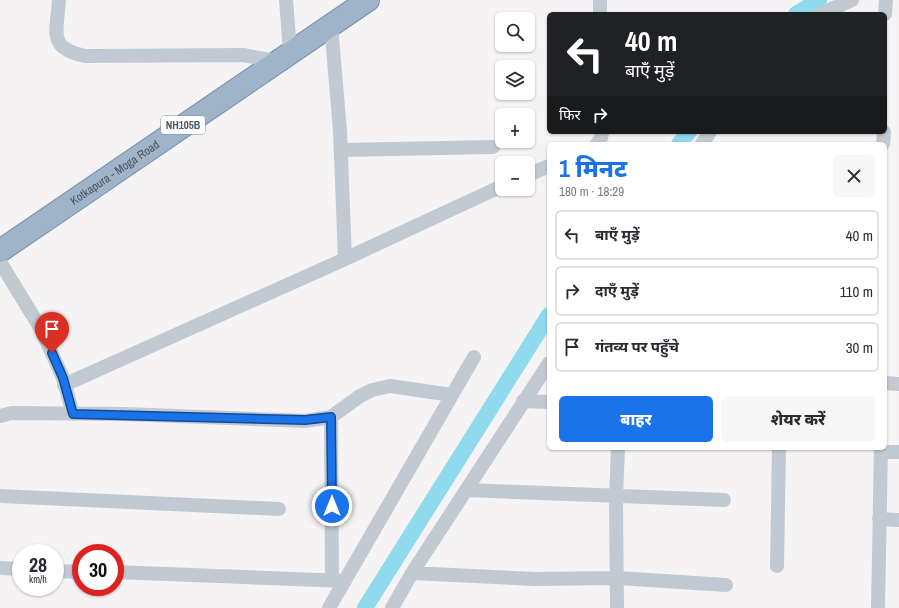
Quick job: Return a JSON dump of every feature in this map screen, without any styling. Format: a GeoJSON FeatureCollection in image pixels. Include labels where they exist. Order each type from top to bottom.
{"type":"FeatureCollection","features":[{"type":"Feature","properties":{"kind":"highway","name":"Kotkapura - Moga Road"},"geometry":{"type":"LineString","coordinates":[[0,251],[283,56],[368,0]]}},
{"type":"Feature","properties":{"kind":"street"},"geometry":{"type":"LineString","coordinates":[[59,0],[57,38],[59,44],[70,52],[85,56],[283,56],[286,0]]}},
{"type":"Feature","properties":{"kind":"street"},"geometry":{"type":"LineString","coordinates":[[600,0],[600,12]]}},
{"type":"Feature","properties":{"kind":"street"},"geometry":{"type":"LineString","coordinates":[[825,12],[852,0]]}},
{"type":"Feature","properties":{"kind":"street"},"geometry":{"type":"LineString","coordinates":[[885,12],[886,0]]}},
{"type":"Feature","properties":{"kind":"street"},"geometry":{"type":"LineString","coordinates":[[331,25],[341,150],[345,259]]}},
{"type":"Feature","properties":{"kind":"street"},"geometry":{"type":"LineString","coordinates":[[341,150],[493,147]]}},
{"type":"Feature","properties":{"kind":"street"},"geometry":{"type":"LineString","coordinates":[[535,172],[547,167]]}},
{"type":"Feature","properties":{"kind":"street"},"geometry":{"type":"LineString","coordinates":[[64,385],[345,259],[495,189]]}},
{"type":"Feature","properties":{"kind":"street"},"geometry":{"type":"LineString","coordinates":[[0,262],[38,323],[64,385],[73,414]]}},
{"type":"Feature","properties":{"kind":"street"},"geometry":{"type":"LineString","coordinates":[[329,608],[338,580],[474,357]]}},
{"type":"Feature","properties":{"kind":"street"},"geometry":{"type":"LineString","coordinates":[[392,608],[412,572],[547,366]]}},
{"type":"Feature","properties":{"kind":"street"},"geometry":{"type":"LineString","coordinates":[[887,383],[899,384]]}},
{"type":"Feature","properties":{"kind":"street"},"geometry":{"type":"LineString","coordinates":[[0,416],[12,413],[305,420],[331,417],[360,396],[372,390],[390,386],[452,395]]}},
{"type":"Feature","properties":{"kind":"street"},"geometry":{"type":"LineString","coordinates":[[523,401],[547,402]]}},
{"type":"Feature","properties":{"kind":"street"},"geometry":{"type":"LineString","coordinates":[[331,417],[338,580]]}},
{"type":"Feature","properties":{"kind":"street"},"geometry":{"type":"LineString","coordinates":[[617,608],[618,578],[616,497],[618,450]]}},
{"type":"Feature","properties":{"kind":"street"},"geometry":{"type":"LineString","coordinates":[[778,566],[779,450]]}},
{"type":"Feature","properties":{"kind":"street"},"geometry":{"type":"LineString","coordinates":[[878,608],[881,450],[899,452]]}},
{"type":"Feature","properties":{"kind":"street"},"geometry":{"type":"LineString","coordinates":[[466,490],[724,500]]}},
{"type":"Feature","properties":{"kind":"street"},"geometry":{"type":"LineString","coordinates":[[0,496],[279,509]]}},
{"type":"Feature","properties":{"kind":"street"},"geometry":{"type":"LineString","coordinates":[[879,519],[899,520]]}},
{"type":"Feature","properties":{"kind":"street"},"geometry":{"type":"LineString","coordinates":[[0,568],[12,569]]}},
{"type":"Feature","properties":{"kind":"street"},"geometry":{"type":"LineString","coordinates":[[124,572],[338,580]]}},
{"type":"Feature","properties":{"kind":"street"},"geometry":{"type":"LineString","coordinates":[[412,572],[535,579],[618,578],[726,586]]}},
{"type":"Feature","properties":{"kind":"waterway"},"geometry":{"type":"LineString","coordinates":[[799,12],[819,0]]}},
{"type":"Feature","properties":{"kind":"waterway"},"geometry":{"type":"LineString","coordinates":[[681,142],[687,134]]}},
{"type":"Feature","properties":{"kind":"waterway"},"geometry":{"type":"LineString","coordinates":[[365,608],[547,318]]}},
{"type":"Feature","properties":{"kind":"route"},"geometry":{"type":"LineString","coordinates":[[52,353],[63,378],[73,414],[124,414],[305,420],[321,420],[331,417],[332,506]]}}]}
